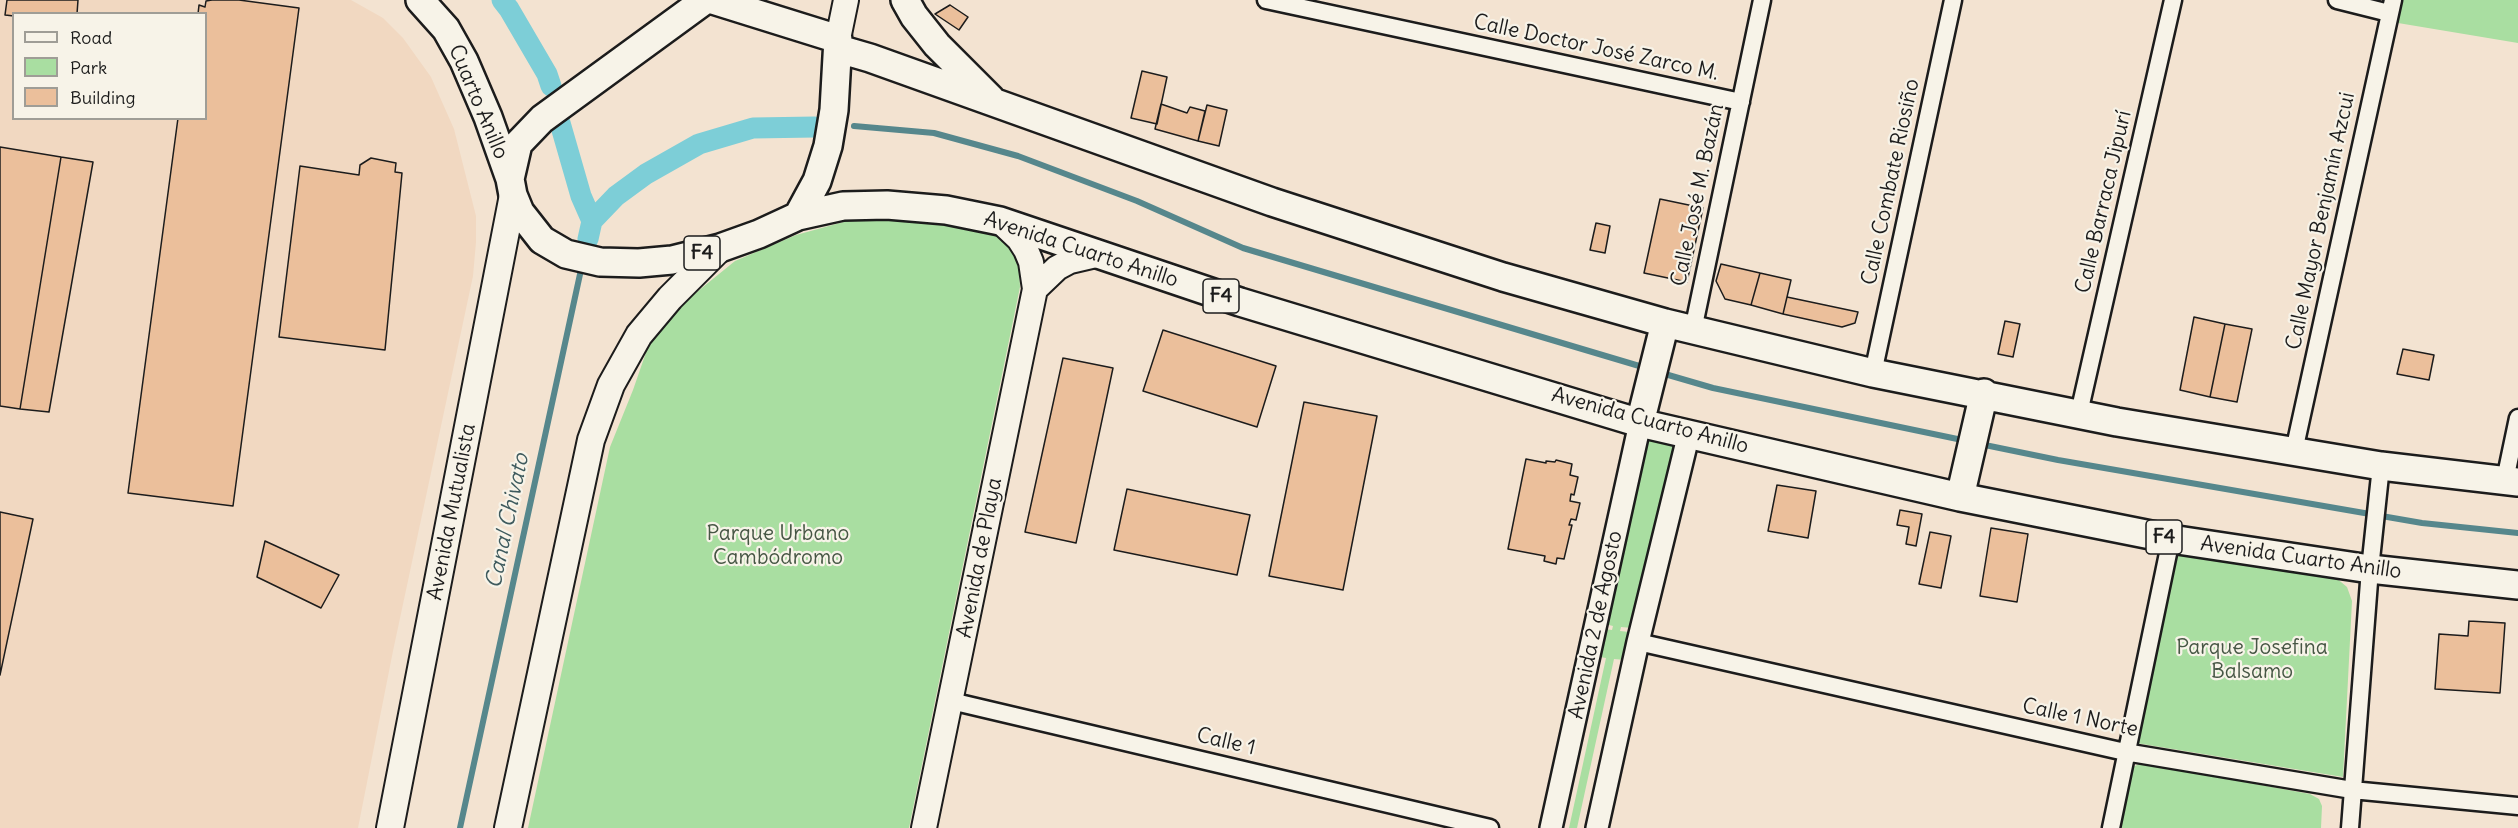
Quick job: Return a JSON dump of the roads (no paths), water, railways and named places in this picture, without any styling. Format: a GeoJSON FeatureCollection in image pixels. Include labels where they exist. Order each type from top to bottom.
{"type":"FeatureCollection","features":[{"type":"Feature","properties":{"kind":"highway","name":"Cuarto Anillo"},"geometry":{"type":"LineString","coordinates":[[420,0],[446,29],[464,61],[488,117],[512,187]]}},
{"type":"Feature","properties":{"kind":"highway"},"geometry":{"type":"LineString","coordinates":[[512,187],[518,144],[542,119],[714,0],[838,44],[996,105],[1272,202],[1663,332],[1693,330],[1873,373],[1981,402],[2079,413],[2116,422],[2381,466],[2512,481]]}},
{"type":"Feature","properties":{"kind":"highway"},"geometry":{"type":"LineString","coordinates":[[905,0],[914,16],[937,45],[996,105]]}},
{"type":"Feature","properties":{"kind":"highway"},"geometry":{"type":"LineString","coordinates":[[798,216],[818,181],[828,146],[834,110],[838,44]]}},
{"type":"Feature","properties":{"kind":"highway","name":"F4"},"geometry":{"type":"LineString","coordinates":[[512,187],[520,212],[542,240],[566,254],[600,262],[639,263],[672,260],[720,248],[759,234],[798,216]]}},
{"type":"Feature","properties":{"kind":"highway","name":"Avenida Cuarto Anillo"},"geometry":{"type":"LineString","coordinates":[[798,216],[843,206],[887,205],[946,210],[1000,221],[1240,302],[1643,411],[1689,434],[1962,488],[2171,539],[2370,569],[2518,585]]}},
{"type":"Feature","properties":{"kind":"highway"},"geometry":{"type":"LineString","coordinates":[[1643,411],[1663,332]]}},
{"type":"Feature","properties":{"kind":"highway"},"geometry":{"type":"LineString","coordinates":[[1962,488],[1981,402]]}},
{"type":"Feature","properties":{"kind":"main road"},"geometry":{"type":"LineString","coordinates":[[838,44],[846,0]]}},
{"type":"Feature","properties":{"kind":"main road","name":"Avenida Mutualista"},"geometry":{"type":"LineString","coordinates":[[390,828],[512,187]]}},
{"type":"Feature","properties":{"kind":"main road","name":"Avenida de Playa"},"geometry":{"type":"LineString","coordinates":[[924,828],[1035,289],[1031,262],[1026,250],[1019,239],[1000,221]]}},
{"type":"Feature","properties":{"kind":"main road"},"geometry":{"type":"LineString","coordinates":[[508,828],[591,440],[607,396],[639,335],[670,298],[720,248]]}},
{"type":"Feature","properties":{"kind":"main road"},"geometry":{"type":"LineString","coordinates":[[1035,289],[1051,273],[1070,261],[1100,254]]}},
{"type":"Feature","properties":{"kind":"street","name":"Calle Doctor José Zarco M."},"geometry":{"type":"LineString","coordinates":[[1266,0],[1313,5],[1741,102]]}},
{"type":"Feature","properties":{"kind":"street","name":"Calle José M. Bazán"},"geometry":{"type":"LineString","coordinates":[[1693,330],[1762,0]]}},
{"type":"Feature","properties":{"kind":"street","name":"Calle Combate Riosiño"},"geometry":{"type":"LineString","coordinates":[[1873,373],[1953,0]]}},
{"type":"Feature","properties":{"kind":"street","name":"Calle Barraca Jipurí"},"geometry":{"type":"LineString","coordinates":[[2079,413],[2173,0]]}},
{"type":"Feature","properties":{"kind":"street"},"geometry":{"type":"LineString","coordinates":[[2337,0],[2391,7]]}},
{"type":"Feature","properties":{"kind":"street","name":"Calle Mayor Benjamín Azcui"},"geometry":{"type":"LineString","coordinates":[[2294,451],[2391,7]]}},
{"type":"Feature","properties":{"kind":"street","name":"Avenida 2 de Agosto"},"geometry":{"type":"LineString","coordinates":[[1551,828],[1643,411]]}},
{"type":"Feature","properties":{"kind":"street"},"geometry":{"type":"LineString","coordinates":[[2512,481],[2518,418]]}},
{"type":"Feature","properties":{"kind":"street"},"geometry":{"type":"LineString","coordinates":[[1597,828],[1638,642],[1689,434]]}},
{"type":"Feature","properties":{"kind":"street"},"geometry":{"type":"LineString","coordinates":[[2350,828],[2370,569],[2381,466]]}},
{"type":"Feature","properties":{"kind":"street"},"geometry":{"type":"LineString","coordinates":[[2111,828],[2171,539]]}},
{"type":"Feature","properties":{"kind":"street","name":"Calle 1 Norte"},"geometry":{"type":"LineString","coordinates":[[1638,642],[2125,752],[2352,790],[2518,806]]}},
{"type":"Feature","properties":{"kind":"street","name":"Calle 1"},"geometry":{"type":"LineString","coordinates":[[951,701],[1490,828]]}},
{"type":"Feature","properties":{"kind":"waterway"},"geometry":{"type":"LineString","coordinates":[[502,0],[547,74],[551,86]]}},
{"type":"Feature","properties":{"kind":"waterway"},"geometry":{"type":"LineString","coordinates":[[560,123],[581,196],[592,221]]}},
{"type":"Feature","properties":{"kind":"waterway"},"geometry":{"type":"LineString","coordinates":[[854,126],[934,133],[1018,156],[1137,201],[1243,248],[1646,368]]}},
{"type":"Feature","properties":{"kind":"waterway"},"geometry":{"type":"LineString","coordinates":[[588,239],[592,221],[616,196],[646,174],[699,144],[753,128],[815,127]]}},
{"type":"Feature","properties":{"kind":"waterway","name":"Canal Chivato"},"geometry":{"type":"LineString","coordinates":[[585,252],[592,221]]}},
{"type":"Feature","properties":{"kind":"waterway","name":"Canal Chivato"},"geometry":{"type":"LineString","coordinates":[[460,828],[582,265]]}},
{"type":"Feature","properties":{"kind":"waterway"},"geometry":{"type":"LineString","coordinates":[[1658,372],[1713,388],[1967,441]]}},
{"type":"Feature","properties":{"kind":"waterway"},"geometry":{"type":"LineString","coordinates":[[1980,444],[2058,460],[2422,523],[2518,533]]}},
{"type":"Feature","properties":{"kind":"park label","name":"Parque Urbano Cambódromo"},"geometry":{"type":"Point","coordinates":[778,546]}},
{"type":"Feature","properties":{"kind":"park label","name":"Parque Josefina Balsamo"},"geometry":{"type":"Point","coordinates":[2252,660]}}]}
